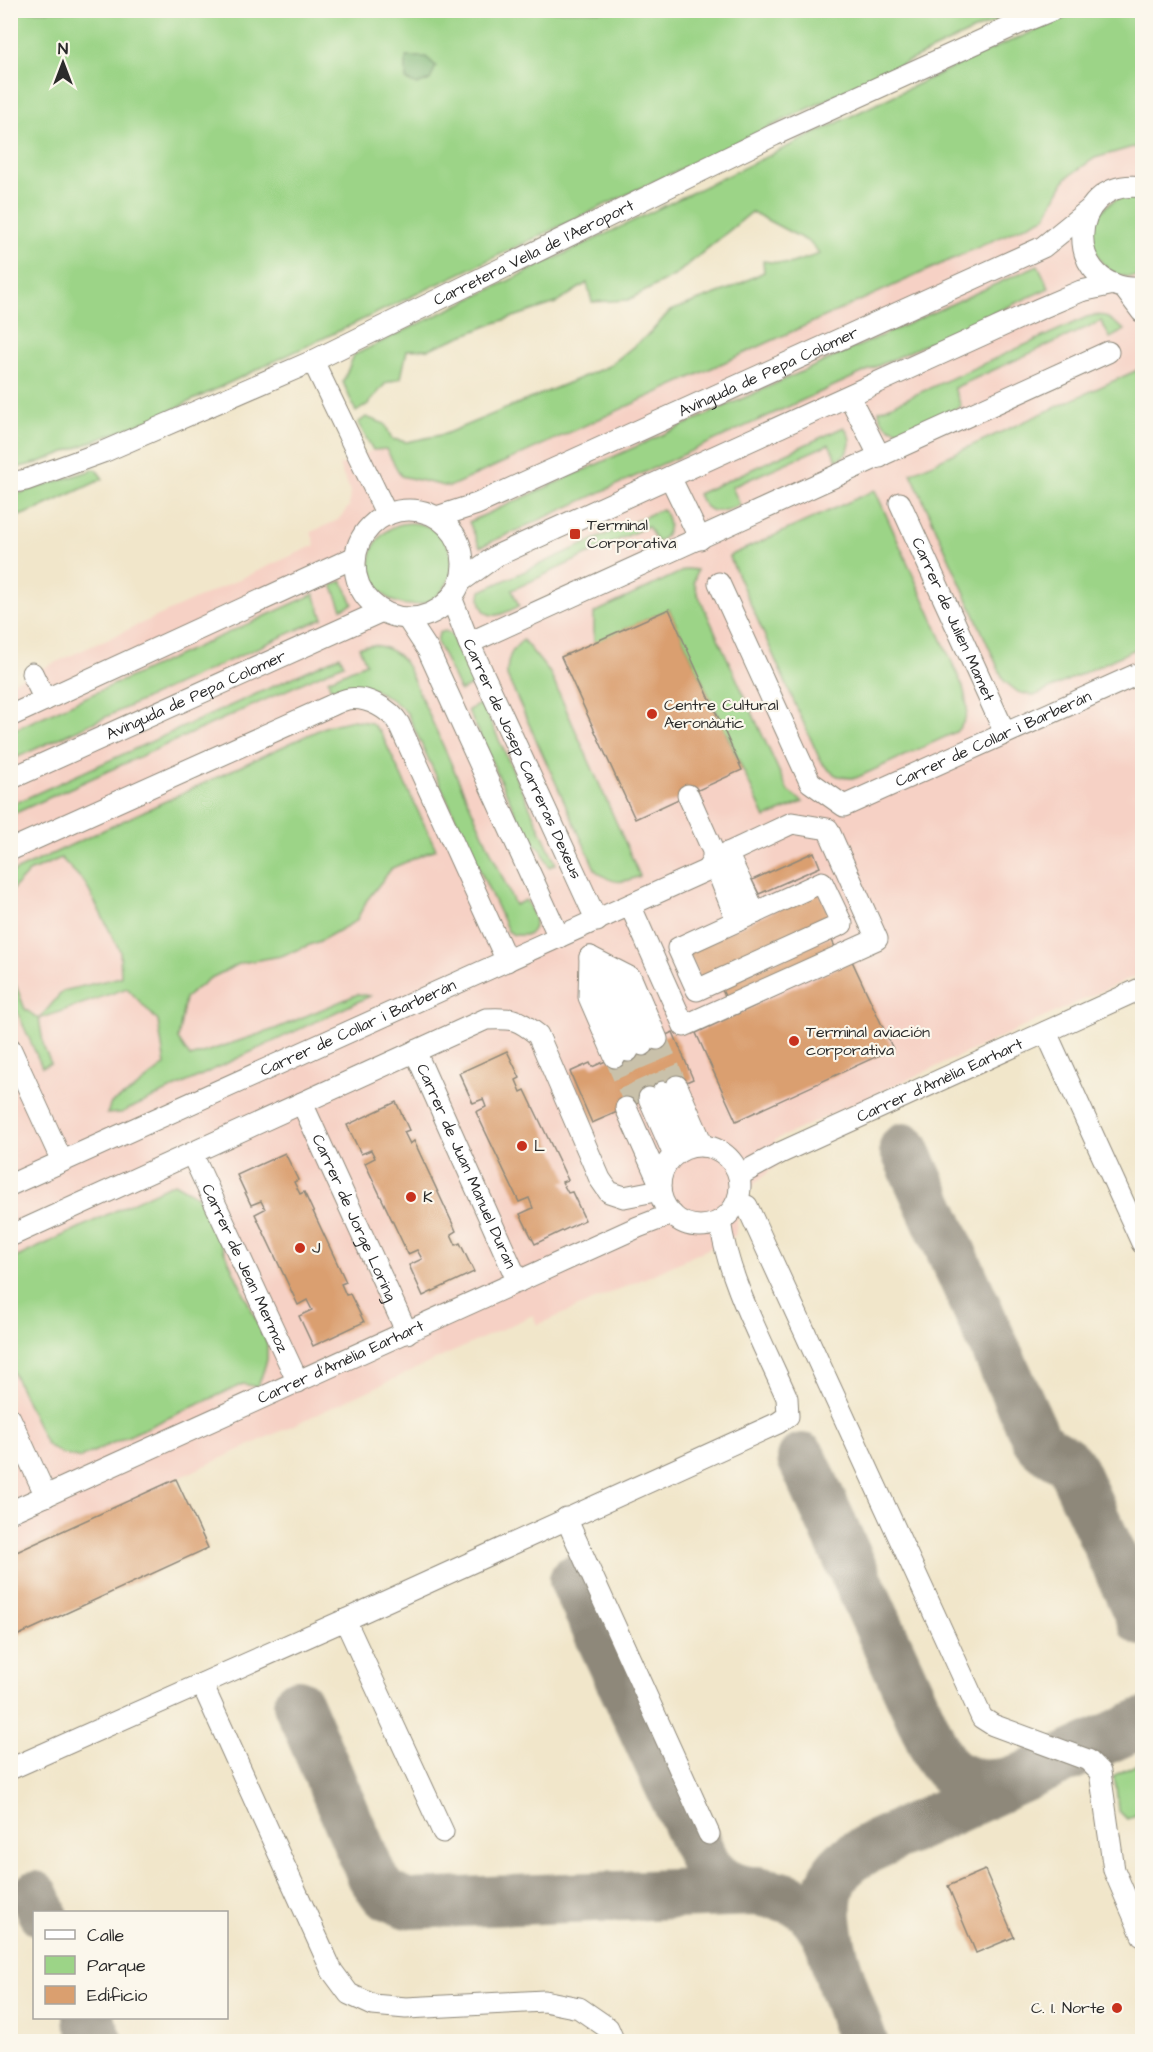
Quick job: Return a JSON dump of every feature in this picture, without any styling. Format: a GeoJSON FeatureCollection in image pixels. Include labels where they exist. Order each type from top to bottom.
{"type":"FeatureCollection","features":[{"type":"Feature","properties":{"kind":"street","name":"Carretera Vella de l'Aeroport"},"geometry":{"type":"LineString","coordinates":[[10,483],[26,480],[104,452],[314,361],[774,135],[1052,10]]}},
{"type":"Feature","properties":{"kind":"street","name":"Avinguda de Pepa Colomer"},"geometry":{"type":"LineString","coordinates":[[437,517],[477,504],[1043,247],[1106,193],[1129,185],[1143,187]]}},
{"type":"Feature","properties":{"kind":"street"},"geometry":{"type":"LineString","coordinates":[[1090,209],[1082,231],[1086,259],[1097,274],[1127,287],[1143,312]]}},
{"type":"Feature","properties":{"kind":"street"},"geometry":{"type":"LineString","coordinates":[[456,590],[464,567],[459,543],[450,529],[437,517],[411,510],[387,515],[370,526],[358,544],[355,557],[356,576],[363,593],[382,611],[407,618],[431,614],[496,556],[1081,291],[1127,287]]}},
{"type":"Feature","properties":{"kind":"street"},"geometry":{"type":"LineString","coordinates":[[469,643],[1108,352]]}},
{"type":"Feature","properties":{"kind":"street"},"geometry":{"type":"LineString","coordinates":[[314,361],[387,515]]}},
{"type":"Feature","properties":{"kind":"street"},"geometry":{"type":"LineString","coordinates":[[849,396],[880,457]]}},
{"type":"Feature","properties":{"kind":"street"},"geometry":{"type":"LineString","coordinates":[[670,477],[700,539]]}},
{"type":"Feature","properties":{"kind":"street","name":"Carrer de Julien Mamet"},"geometry":{"type":"LineString","coordinates":[[900,503],[1005,734]]}},
{"type":"Feature","properties":{"kind":"street"},"geometry":{"type":"LineString","coordinates":[[10,716],[355,557]]}},
{"type":"Feature","properties":{"kind":"street","name":"Carrer de Collar i Barberán"},"geometry":{"type":"LineString","coordinates":[[719,584],[810,782],[844,806],[1143,672]]}},
{"type":"Feature","properties":{"kind":"street","name":"Carrer de Josep Carreras Dexeus"},"geometry":{"type":"LineString","coordinates":[[456,590],[469,643],[578,929]]}},
{"type":"Feature","properties":{"kind":"street","name":"Avinguda de Pepa Colomer"},"geometry":{"type":"LineString","coordinates":[[10,779],[382,611]]}},
{"type":"Feature","properties":{"kind":"street"},"geometry":{"type":"LineString","coordinates":[[407,618],[428,650],[578,929],[630,1050],[590,957]]}},
{"type":"Feature","properties":{"kind":"street"},"geometry":{"type":"LineString","coordinates":[[32,673],[45,700]]}},
{"type":"Feature","properties":{"kind":"street"},"geometry":{"type":"LineString","coordinates":[[10,850],[348,699],[364,700],[383,708],[393,715],[399,724],[507,961]]}},
{"type":"Feature","properties":{"kind":"street"},"geometry":{"type":"LineString","coordinates":[[688,795],[713,851],[717,870],[746,917]]}},
{"type":"Feature","properties":{"kind":"street","name":"Carrer de Collar i Barberán"},"geometry":{"type":"LineString","coordinates":[[10,1185],[630,905],[792,823],[828,829],[877,939],[684,1026],[630,905]]}},
{"type":"Feature","properties":{"kind":"street"},"geometry":{"type":"LineString","coordinates":[[822,882],[842,924],[697,990],[678,948],[746,917],[822,882]]}},
{"type":"Feature","properties":{"kind":"street","name":"Carrer d'Amèlia Earhart"},"geometry":{"type":"LineString","coordinates":[[740,1175],[780,1153],[1143,988]]}},
{"type":"Feature","properties":{"kind":"street"},"geometry":{"type":"LineString","coordinates":[[10,1236],[486,1019],[508,1018],[522,1022],[538,1035],[600,1179],[609,1192],[624,1197],[675,1165],[718,1149],[728,1156],[740,1175],[740,1193],[736,1204],[720,1221],[700,1226],[681,1221],[672,1215],[664,1204],[675,1165],[650,1098]]}},
{"type":"Feature","properties":{"kind":"street"},"geometry":{"type":"LineString","coordinates":[[1046,1032],[1143,1243]]}},
{"type":"Feature","properties":{"kind":"street"},"geometry":{"type":"LineString","coordinates":[[10,1048],[62,1161]]}},
{"type":"Feature","properties":{"kind":"street","name":"Carrer de Juan Manuel Duran"},"geometry":{"type":"LineString","coordinates":[[415,1051],[518,1282]]}},
{"type":"Feature","properties":{"kind":"street"},"geometry":{"type":"LineString","coordinates":[[650,1098],[675,1165]]}},
{"type":"Feature","properties":{"kind":"street"},"geometry":{"type":"LineString","coordinates":[[650,1098],[675,1165]]}},
{"type":"Feature","properties":{"kind":"street","name":"Carrer de Jorge Loring"},"geometry":{"type":"LineString","coordinates":[[302,1103],[406,1333]]}},
{"type":"Feature","properties":{"kind":"street","name":"Carrer de Jean Mermoz"},"geometry":{"type":"LineString","coordinates":[[192,1154],[298,1382]]}},
{"type":"Feature","properties":{"kind":"street"},"geometry":{"type":"LineString","coordinates":[[736,1204],[747,1206],[982,1718],[993,1725],[1088,1760],[1100,1772],[1114,1870],[1143,1935]]}},
{"type":"Feature","properties":{"kind":"street","name":"Carrer d'Amèlia Earhart"},"geometry":{"type":"LineString","coordinates":[[10,1512],[638,1227],[672,1215]]}},
{"type":"Feature","properties":{"kind":"street"},"geometry":{"type":"LineString","coordinates":[[10,1769],[345,1620],[778,1423],[788,1416],[787,1398],[732,1272],[723,1242],[720,1221]]}},
{"type":"Feature","properties":{"kind":"street"},"geometry":{"type":"LineString","coordinates":[[10,1418],[46,1496]]}},
{"type":"Feature","properties":{"kind":"street"},"geometry":{"type":"LineString","coordinates":[[566,1518],[709,1834]]}},
{"type":"Feature","properties":{"kind":"street"},"geometry":{"type":"LineString","coordinates":[[345,1620],[443,1832]]}},
{"type":"Feature","properties":{"kind":"street"},"geometry":{"type":"LineString","coordinates":[[202,1684],[332,1971],[349,1994],[373,2004],[406,2008],[544,2001],[579,2008],[608,2028],[614,2042]]}},
{"type":"Feature","properties":{"kind":"shaded area"},"geometry":{"type":"Polygon","coordinates":[[[1133,147],[1142,150],[1142,973],[775,1140],[777,1165],[756,1182],[740,1205],[735,1236],[537,1325],[533,1315],[11,1555],[10,683],[315,545],[311,532],[338,520],[349,506],[350,491],[339,466],[373,450],[386,449],[449,487],[1044,217],[1066,178],[1095,158],[1133,147]]]}},
{"type":"Feature","properties":{"kind":"green space"},"geometry":{"type":"Polygon","coordinates":[[[1083,10],[1142,11],[1142,150],[1133,147],[1095,158],[1066,178],[1045,217],[449,487],[401,476],[386,449],[373,450],[358,423],[366,417],[385,424],[392,439],[407,442],[445,434],[609,366],[650,333],[670,311],[729,289],[764,272],[763,261],[789,264],[820,254],[809,242],[752,212],[674,276],[628,300],[592,302],[587,283],[556,303],[492,324],[429,349],[407,350],[401,378],[386,383],[368,404],[356,412],[343,382],[354,355],[976,56],[1083,10]]]}},
{"type":"Feature","properties":{"kind":"green space"},"geometry":{"type":"Polygon","coordinates":[[[10,11],[1020,11],[970,32],[157,417],[37,463],[11,469],[10,11]]]}},
{"type":"Feature","properties":{"kind":"green space"},"geometry":{"type":"Polygon","coordinates":[[[406,57],[426,57],[436,66],[430,80],[417,85],[406,80],[406,57]]]}},
{"type":"Feature","properties":{"kind":"green space"},"geometry":{"type":"Polygon","coordinates":[[[1142,196],[1142,276],[1126,277],[1112,272],[1095,250],[1093,237],[1095,223],[1102,210],[1115,200],[1142,196]]]}},
{"type":"Feature","properties":{"kind":"green space"},"geometry":{"type":"Polygon","coordinates":[[[1038,265],[1049,288],[480,547],[469,522],[1038,265]]]}},
{"type":"Feature","properties":{"kind":"green space"},"geometry":{"type":"Polygon","coordinates":[[[1105,316],[1125,330],[1110,338],[1101,321],[954,388],[961,406],[923,425],[901,430],[892,429],[880,418],[879,411],[1087,317],[1105,316]]]}},
{"type":"Feature","properties":{"kind":"green space"},"geometry":{"type":"Polygon","coordinates":[[[1142,368],[1142,646],[1034,696],[1018,692],[1004,681],[911,473],[1142,368]]]}},
{"type":"Feature","properties":{"kind":"green space"},"geometry":{"type":"Polygon","coordinates":[[[844,427],[850,441],[848,450],[842,457],[837,460],[829,444],[732,487],[740,505],[721,511],[710,510],[698,494],[844,427]]]}},
{"type":"Feature","properties":{"kind":"green space"},"geometry":{"type":"Polygon","coordinates":[[[96,469],[103,479],[11,519],[11,496],[96,469]]]}},
{"type":"Feature","properties":{"kind":"green space"},"geometry":{"type":"Polygon","coordinates":[[[875,490],[963,687],[967,711],[964,721],[956,732],[856,778],[844,777],[836,775],[821,762],[729,556],[875,490]]]}},
{"type":"Feature","properties":{"kind":"green space"},"geometry":{"type":"Polygon","coordinates":[[[662,509],[669,523],[665,536],[657,542],[648,526],[512,590],[519,606],[511,610],[492,615],[483,608],[480,600],[481,591],[662,509]]]}},
{"type":"Feature","properties":{"kind":"green space"},"geometry":{"type":"Polygon","coordinates":[[[411,523],[427,526],[440,535],[449,548],[452,564],[449,580],[440,593],[427,602],[411,605],[395,602],[382,593],[373,580],[370,564],[373,548],[382,535],[395,526],[411,523]]]}},
{"type":"Feature","properties":{"kind":"green space"},"geometry":{"type":"Polygon","coordinates":[[[687,569],[697,570],[694,582],[697,592],[788,791],[803,802],[765,818],[669,609],[594,643],[594,613],[687,569]]]}},
{"type":"Feature","properties":{"kind":"green space"},"geometry":{"type":"Polygon","coordinates":[[[342,581],[353,604],[342,609],[332,585],[342,581]]]}},
{"type":"Feature","properties":{"kind":"green space"},"geometry":{"type":"Polygon","coordinates":[[[314,594],[323,618],[11,760],[11,731],[314,594]]]}},
{"type":"Feature","properties":{"kind":"green space"},"geometry":{"type":"Polygon","coordinates":[[[445,631],[451,634],[474,684],[460,691],[437,642],[439,633],[445,631]]]}},
{"type":"Feature","properties":{"kind":"green space"},"geometry":{"type":"Polygon","coordinates":[[[523,640],[550,673],[640,876],[617,881],[596,871],[507,676],[510,656],[523,640]]]}},
{"type":"Feature","properties":{"kind":"green space"},"geometry":{"type":"Polygon","coordinates":[[[374,645],[394,652],[408,668],[515,905],[526,900],[533,914],[535,923],[528,935],[514,935],[508,931],[407,713],[399,705],[372,689],[353,686],[331,690],[328,680],[366,663],[359,647],[374,645]]]}},
{"type":"Feature","properties":{"kind":"green space"},"geometry":{"type":"Polygon","coordinates":[[[340,656],[344,664],[11,815],[11,805],[340,656]]]}},
{"type":"Feature","properties":{"kind":"green space"},"geometry":{"type":"Polygon","coordinates":[[[482,703],[556,864],[549,867],[541,849],[527,838],[468,710],[482,703]]]}},
{"type":"Feature","properties":{"kind":"green space"},"geometry":{"type":"Polygon","coordinates":[[[353,720],[371,723],[381,733],[436,849],[392,868],[367,900],[356,921],[320,941],[281,956],[241,963],[209,979],[185,998],[178,1039],[190,1057],[275,1029],[358,994],[370,996],[121,1113],[107,1114],[111,1103],[129,1093],[165,1065],[158,1021],[127,988],[39,1019],[63,991],[121,977],[120,951],[85,883],[61,858],[29,872],[11,891],[11,873],[327,726],[353,720]]]}},
{"type":"Feature","properties":{"kind":"green space"},"geometry":{"type":"Polygon","coordinates":[[[11,973],[25,1009],[39,1019],[44,1048],[51,1063],[42,1067],[11,998],[11,973]]]}},
{"type":"Feature","properties":{"kind":"green space"},"geometry":{"type":"Polygon","coordinates":[[[174,1183],[199,1197],[267,1343],[267,1360],[258,1387],[243,1384],[80,1458],[62,1454],[46,1444],[11,1368],[11,1260],[174,1183]]]}},
{"type":"Feature","properties":{"kind":"green space"},"geometry":{"type":"Polygon","coordinates":[[[1142,1762],[1142,1812],[1127,1819],[1118,1810],[1113,1776],[1142,1762]]]}},
{"type":"Feature","properties":{"kind":"building","name":"Centre Cultural Aeronàutic"},"geometry":{"type":"Polygon","coordinates":[[[669,609],[742,770],[635,819],[561,657],[669,609]]]}},
{"type":"Feature","properties":{"kind":"building"},"geometry":{"type":"Polygon","coordinates":[[[814,852],[820,867],[759,894],[752,880],[814,852]]]}},
{"type":"Feature","properties":{"kind":"building"},"geometry":{"type":"Polygon","coordinates":[[[819,891],[833,921],[701,981],[687,950],[819,891]]]}},
{"type":"Feature","properties":{"kind":"building"},"geometry":{"type":"Polygon","coordinates":[[[830,936],[835,947],[726,998],[720,986],[830,936]]]}},
{"type":"Feature","properties":{"kind":"building","name":"Terminal aviación corporativa"},"geometry":{"type":"Polygon","coordinates":[[[852,961],[893,1049],[736,1121],[696,1033],[852,961]]]}},
{"type":"Feature","properties":{"kind":"building"},"geometry":{"type":"Polygon","coordinates":[[[673,1032],[693,1079],[592,1123],[570,1072],[590,1063],[592,1067],[673,1032]]]}},
{"type":"Feature","properties":{"kind":"building","name":"L"},"geometry":{"type":"Polygon","coordinates":[[[507,1051],[520,1078],[516,1080],[521,1092],[525,1090],[568,1180],[562,1182],[568,1193],[572,1192],[585,1220],[535,1244],[520,1214],[533,1208],[529,1198],[519,1202],[476,1112],[486,1107],[483,1099],[473,1103],[459,1073],[507,1051]]]}},
{"type":"Feature","properties":{"kind":"building","name":"K"},"geometry":{"type":"Polygon","coordinates":[[[396,1102],[409,1130],[404,1132],[410,1144],[414,1141],[456,1231],[451,1234],[456,1245],[460,1243],[474,1272],[423,1296],[409,1265],[422,1259],[417,1250],[408,1254],[365,1163],[375,1158],[371,1150],[361,1154],[347,1125],[396,1102]]]}},
{"type":"Feature","properties":{"kind":"building","name":"J"},"geometry":{"type":"Polygon","coordinates":[[[285,1153],[298,1180],[294,1182],[300,1194],[304,1192],[346,1282],[341,1284],[346,1295],[350,1294],[364,1322],[313,1346],[299,1316],[312,1310],[307,1300],[298,1305],[255,1214],[265,1209],[261,1201],[251,1205],[237,1175],[285,1153]]]}},
{"type":"Feature","properties":{"kind":"building"},"geometry":{"type":"Polygon","coordinates":[[[176,1479],[208,1548],[10,1639],[10,1555],[176,1479]]]}},
{"type":"Feature","properties":{"kind":"building"},"geometry":{"type":"Polygon","coordinates":[[[985,1870],[1014,1937],[976,1953],[948,1886],[985,1870]]]}},
{"type":"Feature","properties":{"kind":"taxiway"},"geometry":{"type":"LineString","coordinates":[[904,1148],[1036,1438],[1044,1447],[1063,1458],[1071,1466],[1142,1621]]}},
{"type":"Feature","properties":{"kind":"taxiway"},"geometry":{"type":"LineString","coordinates":[[802,1458],[938,1756],[950,1771],[965,1780],[991,1784],[1017,1779]]}},
{"type":"Feature","properties":{"kind":"taxiway"},"geometry":{"type":"LineString","coordinates":[[574,1580],[706,1865],[716,1877],[728,1885],[758,1891]]}},
{"type":"Feature","properties":{"kind":"taxiway"},"geometry":{"type":"LineString","coordinates":[[298,1704],[372,1876],[385,1894],[408,1904],[754,1891],[800,1903],[815,1917],[829,1940]]}},
{"type":"Feature","properties":{"kind":"taxiway"},"geometry":{"type":"LineString","coordinates":[[863,2042],[829,1936],[828,1894],[834,1877],[841,1868],[869,1848],[1142,1723]]}},
{"type":"Feature","properties":{"kind":"taxiway"},"geometry":{"type":"LineString","coordinates":[[35,1896],[42,1911]]}},
{"type":"Feature","properties":{"kind":"taxiway"},"geometry":{"type":"LineString","coordinates":[[88,2019],[99,2042]]}},
{"type":"Feature","properties":{"kind":"tunnel"},"geometry":{"type":"LineString","coordinates":[[657,1039],[677,1086]]}},
{"type":"Feature","properties":{"kind":"tunnel"},"geometry":{"type":"LineString","coordinates":[[643,1045],[663,1092]]}},
{"type":"Feature","properties":{"kind":"tunnel"},"geometry":{"type":"LineString","coordinates":[[628,1051],[649,1098]]}},
{"type":"Feature","properties":{"kind":"tunnel"},"geometry":{"type":"LineString","coordinates":[[615,1057],[635,1104]]}},
{"type":"Feature","properties":{"kind":"place","name":"Terminal Corporativa"},"geometry":{"type":"Point","coordinates":[575,534]}},
{"type":"Feature","properties":{"kind":"place","name":"Centre Cultural Aeronàutic"},"geometry":{"type":"Point","coordinates":[652,714]}},
{"type":"Feature","properties":{"kind":"place","name":"Terminal aviación corporativa"},"geometry":{"type":"Point","coordinates":[794,1041]}},
{"type":"Feature","properties":{"kind":"place","name":"L"},"geometry":{"type":"Point","coordinates":[522,1146]}},
{"type":"Feature","properties":{"kind":"place","name":"K"},"geometry":{"type":"Point","coordinates":[411,1197]}},
{"type":"Feature","properties":{"kind":"place","name":"J"},"geometry":{"type":"Point","coordinates":[300,1248]}},
{"type":"Feature","properties":{"kind":"place","name":"C. I. Norte"},"geometry":{"type":"Point","coordinates":[1117,2008]}}]}
